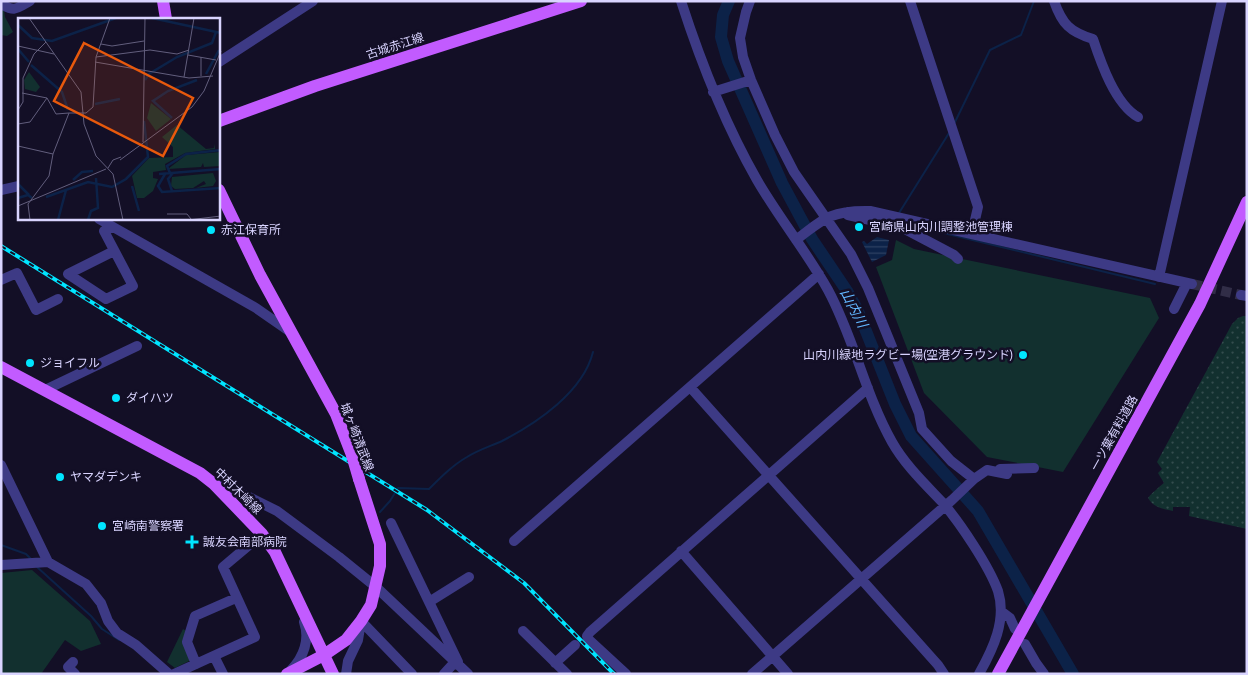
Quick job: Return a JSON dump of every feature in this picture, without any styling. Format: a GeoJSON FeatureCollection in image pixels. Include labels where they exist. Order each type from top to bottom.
{"type":"FeatureCollection","features":[{"type":"Feature","properties":{"kind":"main road"},"geometry":{"type":"LineString","coordinates":[[164,1],[166,18]]}},
{"type":"Feature","properties":{"kind":"main road","name":"古城赤江線"},"geometry":{"type":"LineString","coordinates":[[220,121],[315,86],[581,1]]}},
{"type":"Feature","properties":{"kind":"main road","name":"城ヶ崎清武線"},"geometry":{"type":"LineString","coordinates":[[220,192],[260,275],[336,414],[352,455],[380,544],[380,566],[376,587],[371,605],[361,621],[346,640],[324,655],[287,674]]}},
{"type":"Feature","properties":{"kind":"main road","name":"一ツ葉有料道路"},"geometry":{"type":"LineString","coordinates":[[998,674],[1020,627],[1045,588],[1200,304],[1247,202]]}},
{"type":"Feature","properties":{"kind":"main road","name":"中村木崎線"},"geometry":{"type":"LineString","coordinates":[[1,367],[200,473],[214,484],[262,534],[275,552],[333,674]]}},
{"type":"Feature","properties":{"kind":"street"},"geometry":{"type":"LineString","coordinates":[[1,4],[16,10],[30,1]]}},
{"type":"Feature","properties":{"kind":"street"},"geometry":{"type":"LineString","coordinates":[[220,61],[313,1]]}},
{"type":"Feature","properties":{"kind":"street"},"geometry":{"type":"LineString","coordinates":[[681,1],[713,92],[757,181],[799,238],[819,274],[838,314],[884,426],[901,456],[948,503],[991,575],[998,592],[1002,612],[1001,622],[989,656],[979,674]]}},
{"type":"Feature","properties":{"kind":"street"},"geometry":{"type":"LineString","coordinates":[[750,1],[740,38],[743,57],[775,134],[794,172],[824,219],[851,254],[868,288],[919,413],[922,428],[972,481]]}},
{"type":"Feature","properties":{"kind":"street"},"geometry":{"type":"LineString","coordinates":[[910,1],[978,207],[972,233]]}},
{"type":"Feature","properties":{"kind":"street"},"geometry":{"type":"LineString","coordinates":[[1054,1],[1065,26],[1080,35],[1093,39],[1104,73],[1131,113],[1138,117]]}},
{"type":"Feature","properties":{"kind":"street"},"geometry":{"type":"LineString","coordinates":[[1159,277],[1222,1]]}},
{"type":"Feature","properties":{"kind":"street"},"geometry":{"type":"LineString","coordinates":[[713,92],[752,80]]}},
{"type":"Feature","properties":{"kind":"street"},"geometry":{"type":"LineString","coordinates":[[1,190],[18,186]]}},
{"type":"Feature","properties":{"kind":"street"},"geometry":{"type":"LineString","coordinates":[[848,211],[848,215],[901,227],[954,255],[958,260]]}},
{"type":"Feature","properties":{"kind":"street"},"geometry":{"type":"LineString","coordinates":[[799,238],[824,219],[841,212],[870,211],[1190,284],[1174,309]]}},
{"type":"Feature","properties":{"kind":"street"},"geometry":{"type":"LineString","coordinates":[[101,220],[256,308],[290,331]]}},
{"type":"Feature","properties":{"kind":"street"},"geometry":{"type":"LineString","coordinates":[[113,227],[104,231],[133,286],[106,299],[68,274],[114,251]]}},
{"type":"Feature","properties":{"kind":"street"},"geometry":{"type":"LineString","coordinates":[[1,280],[17,273],[36,310],[58,299]]}},
{"type":"Feature","properties":{"kind":"street"},"geometry":{"type":"LineString","coordinates":[[514,541],[819,274]]}},
{"type":"Feature","properties":{"kind":"street"},"geometry":{"type":"LineString","coordinates":[[45,390],[137,346]]}},
{"type":"Feature","properties":{"kind":"street"},"geometry":{"type":"LineString","coordinates":[[690,386],[944,674]]}},
{"type":"Feature","properties":{"kind":"street"},"geometry":{"type":"LineString","coordinates":[[626,674],[588,639],[587,636],[590,632],[868,388]]}},
{"type":"Feature","properties":{"kind":"street"},"geometry":{"type":"LineString","coordinates":[[1,465],[48,562]]}},
{"type":"Feature","properties":{"kind":"street"},"geometry":{"type":"LineString","coordinates":[[752,674],[972,481],[987,470],[1034,468]]}},
{"type":"Feature","properties":{"kind":"street"},"geometry":{"type":"LineString","coordinates":[[987,470],[1007,474]]}},
{"type":"Feature","properties":{"kind":"street"},"geometry":{"type":"LineString","coordinates":[[214,484],[247,496],[277,511],[339,556],[376,587],[461,668]]}},
{"type":"Feature","properties":{"kind":"street"},"geometry":{"type":"LineString","coordinates":[[391,523],[461,668]]}},
{"type":"Feature","properties":{"kind":"street"},"geometry":{"type":"LineString","coordinates":[[174,674],[255,637],[223,567],[262,534]]}},
{"type":"Feature","properties":{"kind":"street"},"geometry":{"type":"LineString","coordinates":[[681,551],[788,674]]}},
{"type":"Feature","properties":{"kind":"street"},"geometry":{"type":"LineString","coordinates":[[1,565],[48,562],[86,584],[101,604],[108,621],[117,633],[136,645],[169,674]]}},
{"type":"Feature","properties":{"kind":"street"},"geometry":{"type":"LineString","coordinates":[[429,602],[469,577]]}},
{"type":"Feature","properties":{"kind":"street"},"geometry":{"type":"LineString","coordinates":[[196,664],[187,642],[195,616],[236,598]]}},
{"type":"Feature","properties":{"kind":"street"},"geometry":{"type":"LineString","coordinates":[[287,674],[297,664],[306,647],[308,632],[301,614],[300,604]]}},
{"type":"Feature","properties":{"kind":"street"},"geometry":{"type":"LineString","coordinates":[[1002,612],[1020,627]]}},
{"type":"Feature","properties":{"kind":"street"},"geometry":{"type":"LineString","coordinates":[[346,674],[348,661],[358,640],[361,621]]}},
{"type":"Feature","properties":{"kind":"street"},"geometry":{"type":"LineString","coordinates":[[361,621],[412,674]]}},
{"type":"Feature","properties":{"kind":"street"},"geometry":{"type":"LineString","coordinates":[[523,631],[566,674]]}},
{"type":"Feature","properties":{"kind":"street"},"geometry":{"type":"LineString","coordinates":[[1025,644],[1044,674]]}},
{"type":"Feature","properties":{"kind":"street"},"geometry":{"type":"LineString","coordinates":[[555,663],[576,645]]}},
{"type":"Feature","properties":{"kind":"street"},"geometry":{"type":"LineString","coordinates":[[214,656],[222,674]]}},
{"type":"Feature","properties":{"kind":"street"},"geometry":{"type":"LineString","coordinates":[[73,662],[68,667],[75,674]]}},
{"type":"Feature","properties":{"kind":"street"},"geometry":{"type":"LineString","coordinates":[[444,674],[461,668]]}},
{"type":"Feature","properties":{"kind":"green space"},"geometry":{"type":"Polygon","coordinates":[[[1,8],[4,10],[5,17],[13,32],[7,36],[1,35],[1,8]]]}},
{"type":"Feature","properties":{"kind":"green space","name":"山内川緑地ラグビー場(空港グラウンド)"},"geometry":{"type":"Polygon","coordinates":[[[896,240],[914,249],[1150,298],[1159,318],[1063,472],[987,457],[924,393],[876,267],[892,260],[896,240]]]}},
{"type":"Feature","properties":{"kind":"green space"},"geometry":{"type":"Polygon","coordinates":[[[1243,316],[1247,316],[1247,529],[1189,516],[1190,507],[1173,507],[1173,511],[1155,506],[1148,498],[1164,483],[1158,473],[1162,469],[1157,462],[1232,324],[1243,316]]]}},
{"type":"Feature","properties":{"kind":"green space"},"geometry":{"type":"Polygon","coordinates":[[[32,570],[90,621],[101,644],[81,651],[65,640],[41,674],[1,674],[1,573],[32,570]]]}},
{"type":"Feature","properties":{"kind":"green space"},"geometry":{"type":"Polygon","coordinates":[[[183,629],[186,631],[190,659],[175,668],[167,662],[183,629]]]}},
{"type":"Feature","properties":{"kind":"water"},"geometry":{"type":"Polygon","coordinates":[[[877,237],[889,240],[886,255],[872,262],[862,242],[864,241],[867,244],[877,237]]]}},
{"type":"Feature","properties":{"kind":"waterway","name":"山内川"},"geometry":{"type":"LineString","coordinates":[[729,1],[723,15],[721,37],[728,61],[782,183],[812,239],[858,311],[895,404],[911,436],[978,511],[1073,674]]}},
{"type":"Feature","properties":{"kind":"waterway"},"geometry":{"type":"LineString","coordinates":[[955,122],[990,50],[1021,35],[1034,1]]}},
{"type":"Feature","properties":{"kind":"waterway"},"geometry":{"type":"LineString","coordinates":[[899,213],[949,133]]}},
{"type":"Feature","properties":{"kind":"waterway"},"geometry":{"type":"LineString","coordinates":[[931,230],[1155,284]]}},
{"type":"Feature","properties":{"kind":"waterway"},"geometry":{"type":"LineString","coordinates":[[380,512],[398,488],[429,489],[462,460],[516,434],[544,415],[569,393],[588,367],[593,352]]}},
{"type":"Feature","properties":{"kind":"waterway"},"geometry":{"type":"LineString","coordinates":[[1,545],[26,554],[31,559]]}},
{"type":"Feature","properties":{"kind":"waterway"},"geometry":{"type":"LineString","coordinates":[[37,567],[91,616],[102,629],[119,640]]}},
{"type":"Feature","properties":{"kind":"tunnel"},"geometry":{"type":"LineString","coordinates":[[1192,284],[1241,295]]}},
{"type":"Feature","properties":{"kind":"railway"},"geometry":{"type":"LineString","coordinates":[[1,246],[427,510],[524,583],[614,674]]}},
{"type":"Feature","properties":{"kind":"place","name":"宮崎県山内川調整池管理棟"},"geometry":{"type":"Point","coordinates":[859,227]}},
{"type":"Feature","properties":{"kind":"place","name":"赤江保育所"},"geometry":{"type":"Point","coordinates":[211,230]}},
{"type":"Feature","properties":{"kind":"place","name":"山内川緑地ラグビー場(空港グラウンド)"},"geometry":{"type":"Point","coordinates":[1023,355]}},
{"type":"Feature","properties":{"kind":"place","name":"ジョイフル"},"geometry":{"type":"Point","coordinates":[30,363]}},
{"type":"Feature","properties":{"kind":"place","name":"ダイハツ"},"geometry":{"type":"Point","coordinates":[116,398]}},
{"type":"Feature","properties":{"kind":"place","name":"ヤマダデンキ"},"geometry":{"type":"Point","coordinates":[60,477]}},
{"type":"Feature","properties":{"kind":"place","name":"宮崎南警察署"},"geometry":{"type":"Point","coordinates":[102,526]}},
{"type":"Feature","properties":{"kind":"place","name":"誠友会南部病院"},"geometry":{"type":"Point","coordinates":[192,542]}}]}
